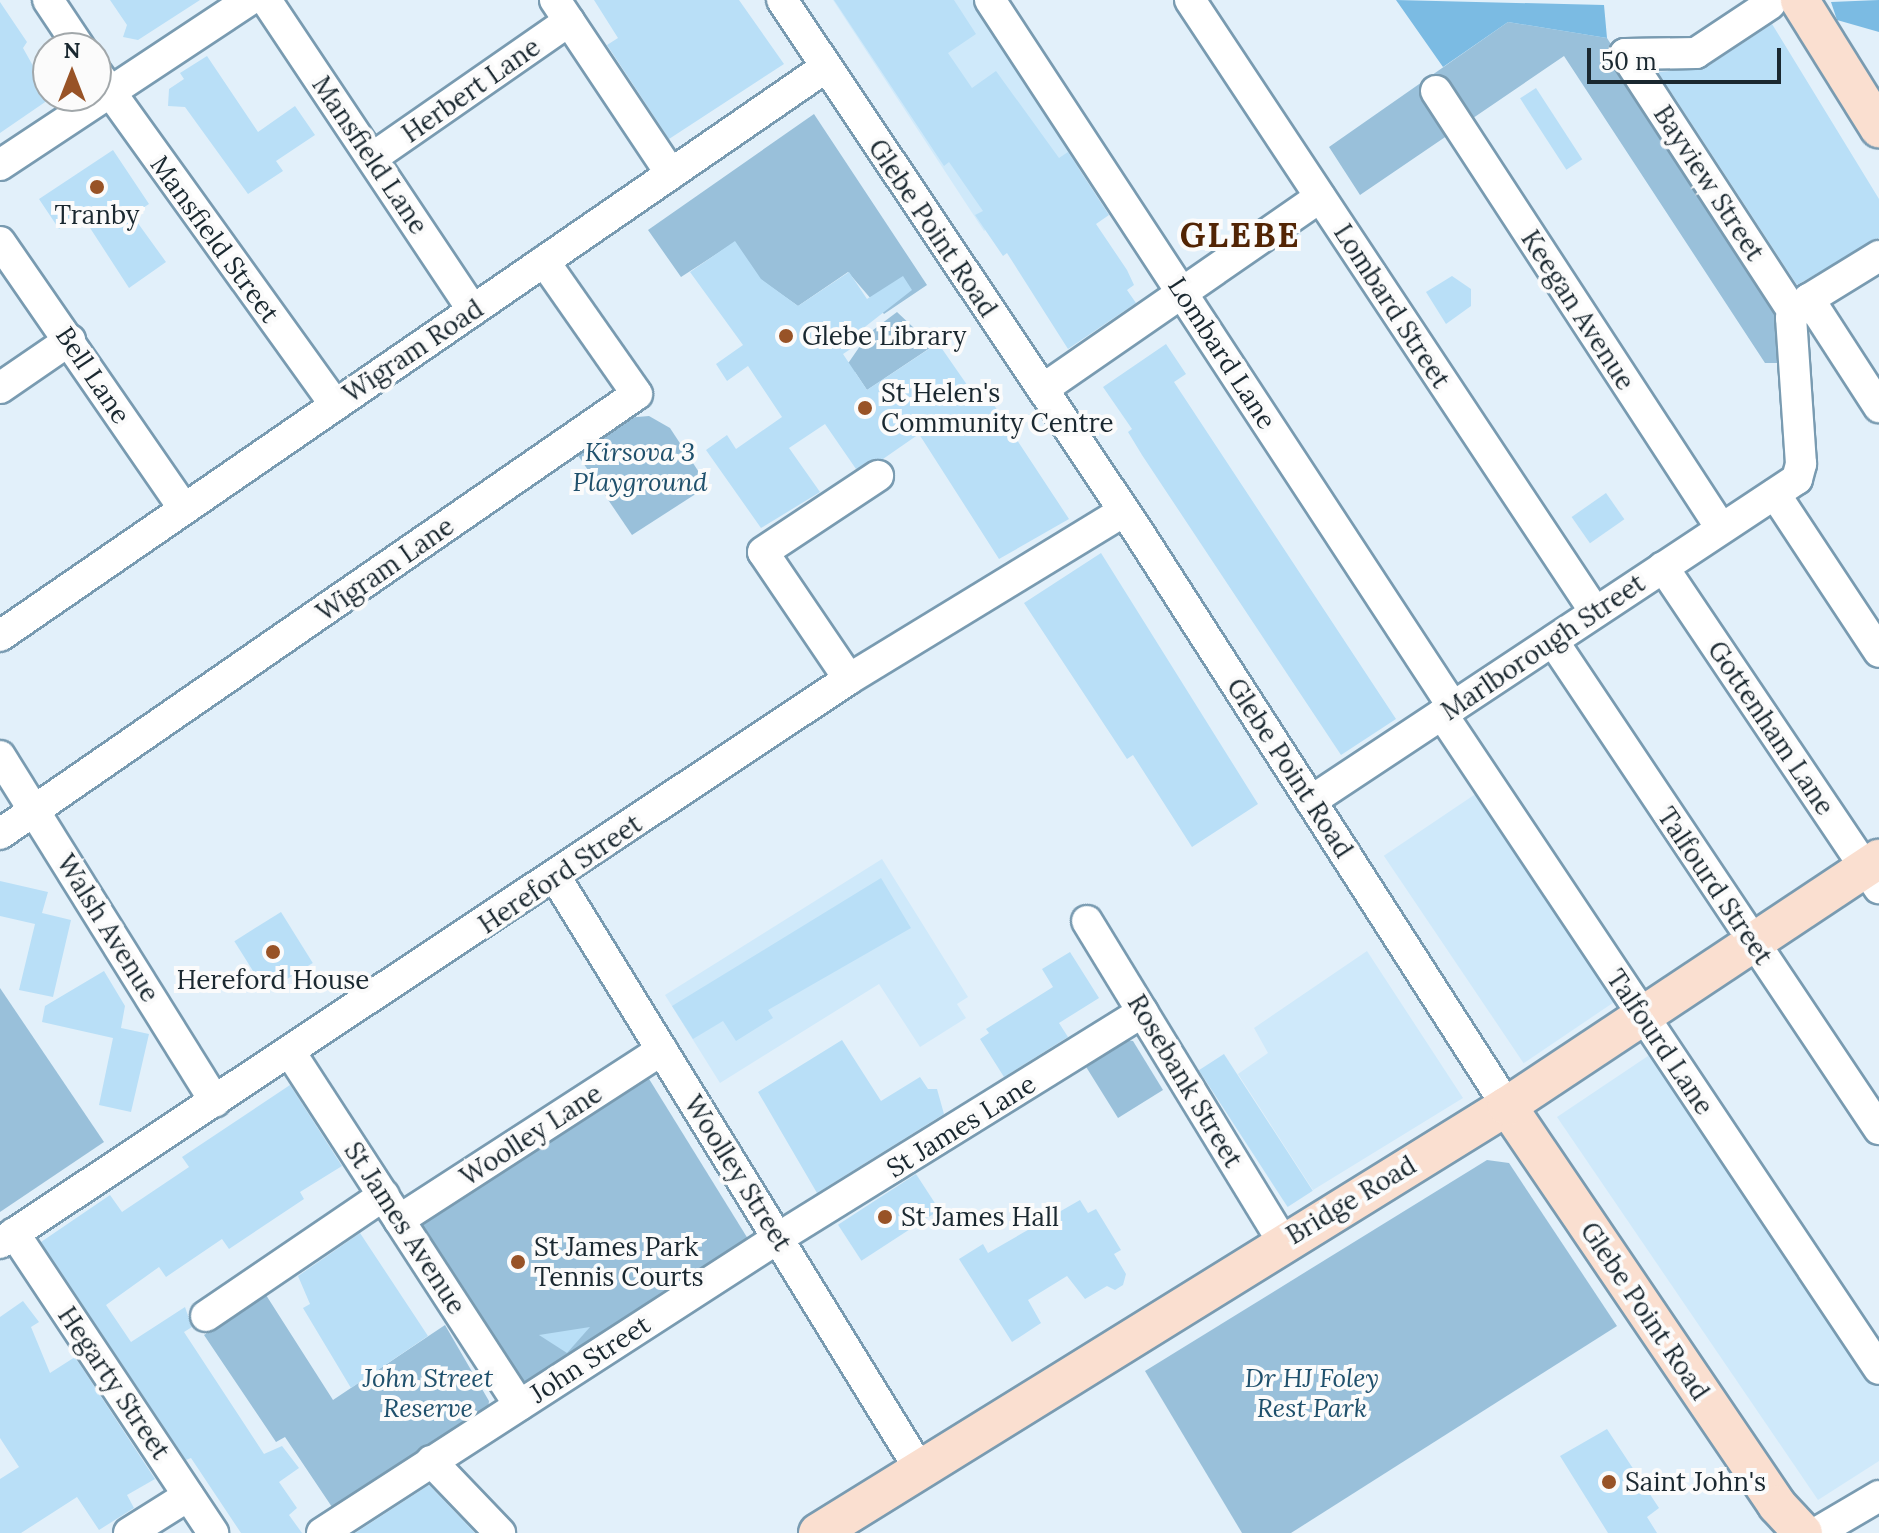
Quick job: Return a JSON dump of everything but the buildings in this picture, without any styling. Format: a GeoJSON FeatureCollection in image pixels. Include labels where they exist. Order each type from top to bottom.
{"type":"FeatureCollection","features":[{"type":"Feature","properties":{"kind":"main road"},"geometry":{"type":"LineString","coordinates":[[1785,2],[1877,118]]}},
{"type":"Feature","properties":{"kind":"main road","name":"Bridge Road"},"geometry":{"type":"LineString","coordinates":[[818,1533],[1507,1106],[1753,944],[1874,872]]}},
{"type":"Feature","properties":{"kind":"main road","name":"Glebe Point Road"},"geometry":{"type":"LineString","coordinates":[[1507,1106],[1777,1505],[1803,1533]]}},
{"type":"Feature","properties":{"kind":"street"},"geometry":{"type":"LineString","coordinates":[[48,0],[69,32]]}},
{"type":"Feature","properties":{"kind":"street"},"geometry":{"type":"LineString","coordinates":[[112,77],[249,0]]}},
{"type":"Feature","properties":{"kind":"street","name":"Mansfield Lane"},"geometry":{"type":"LineString","coordinates":[[266,0],[473,310]]}},
{"type":"Feature","properties":{"kind":"street","name":"Glebe Point Road"},"geometry":{"type":"LineString","coordinates":[[782,0],[1124,511],[1507,1106]]}},
{"type":"Feature","properties":{"kind":"street","name":"Lombard Lane"},"geometry":{"type":"LineString","coordinates":[[990,0],[1182,292],[1447,710]]}},
{"type":"Feature","properties":{"kind":"street","name":"Lombard Street"},"geometry":{"type":"LineString","coordinates":[[1190,0],[1595,612]]}},
{"type":"Feature","properties":{"kind":"street","name":"Bayview Street"},"geometry":{"type":"LineString","coordinates":[[1785,2],[1696,53],[1625,54],[1801,306],[1879,407]]}},
{"type":"Feature","properties":{"kind":"street"},"geometry":{"type":"LineString","coordinates":[[562,11],[671,174]]}},
{"type":"Feature","properties":{"kind":"street","name":"Herbert Lane"},"geometry":{"type":"LineString","coordinates":[[372,158],[562,11]]}},
{"type":"Feature","properties":{"kind":"street","name":"Wigram Road"},"geometry":{"type":"LineString","coordinates":[[0,636],[826,67]]}},
{"type":"Feature","properties":{"kind":"street","name":"Keegan Avenue"},"geometry":{"type":"LineString","coordinates":[[1436,91],[1721,528]]}},
{"type":"Feature","properties":{"kind":"street","name":"Mansfield Street"},"geometry":{"type":"LineString","coordinates":[[112,95],[335,405]]}},
{"type":"Feature","properties":{"kind":"street"},"geometry":{"type":"LineString","coordinates":[[0,165],[66,112]]}},
{"type":"Feature","properties":{"kind":"street"},"geometry":{"type":"LineString","coordinates":[[1043,389],[1320,197]]}},
{"type":"Feature","properties":{"kind":"street","name":"Bell Lane"},"geometry":{"type":"LineString","coordinates":[[0,242],[184,509]]}},
{"type":"Feature","properties":{"kind":"street"},"geometry":{"type":"LineString","coordinates":[[1801,306],[1879,256]]}},
{"type":"Feature","properties":{"kind":"street","name":"Wigram Lane"},"geometry":{"type":"LineString","coordinates":[[0,834],[637,394],[544,261]]}},
{"type":"Feature","properties":{"kind":"street","name":"Marlborough Street"},"geometry":{"type":"LineString","coordinates":[[1311,801],[1797,479],[1801,469],[1790,331],[1801,306]]}},
{"type":"Feature","properties":{"kind":"street"},"geometry":{"type":"LineString","coordinates":[[0,388],[70,340]]}},
{"type":"Feature","properties":{"kind":"street"},"geometry":{"type":"LineString","coordinates":[[849,679],[763,552],[878,476]]}},
{"type":"Feature","properties":{"kind":"street"},"geometry":{"type":"LineString","coordinates":[[1775,494],[1879,652]]}},
{"type":"Feature","properties":{"kind":"street","name":"Hereford Street"},"geometry":{"type":"LineString","coordinates":[[7,1238],[556,878],[849,679],[1124,511]]}},
{"type":"Feature","properties":{"kind":"street","name":"Gottenham Lane"},"geometry":{"type":"LineString","coordinates":[[1663,567],[1874,872]]}},
{"type":"Feature","properties":{"kind":"street","name":"Talfourd Street"},"geometry":{"type":"LineString","coordinates":[[1553,641],[1879,1129]]}},
{"type":"Feature","properties":{"kind":"street","name":"Talfourd Lane"},"geometry":{"type":"LineString","coordinates":[[1447,710],[1643,1018],[1879,1369]]}},
{"type":"Feature","properties":{"kind":"street","name":"Walsh Avenue"},"geometry":{"type":"LineString","coordinates":[[0,756],[215,1101]]}},
{"type":"Feature","properties":{"kind":"street","name":"Woolley Street"},"geometry":{"type":"LineString","coordinates":[[556,878],[919,1468]]}},
{"type":"Feature","properties":{"kind":"street","name":"Rosebank Street"},"geometry":{"type":"LineString","coordinates":[[1087,921],[1283,1242]]}},
{"type":"Feature","properties":{"kind":"street","name":"St James Lane"},"geometry":{"type":"LineString","coordinates":[[778,1238],[1143,1012]]}},
{"type":"Feature","properties":{"kind":"street","name":"Woolley Lane"},"geometry":{"type":"LineString","coordinates":[[206,1316],[662,1050]]}},
{"type":"Feature","properties":{"kind":"street","name":"St James Avenue"},"geometry":{"type":"LineString","coordinates":[[290,1052],[519,1405]]}},
{"type":"Feature","properties":{"kind":"street","name":"Hegarty Street"},"geometry":{"type":"LineString","coordinates":[[7,1238],[213,1533]]}},
{"type":"Feature","properties":{"kind":"street","name":"John Street"},"geometry":{"type":"LineString","coordinates":[[322,1533],[778,1238]]}},
{"type":"Feature","properties":{"kind":"street"},"geometry":{"type":"LineString","coordinates":[[431,1461],[500,1533]]}},
{"type":"Feature","properties":{"kind":"street"},"geometry":{"type":"LineString","coordinates":[[129,1533],[188,1496]]}},
{"type":"Feature","properties":{"kind":"street"},"geometry":{"type":"LineString","coordinates":[[1816,1533],[1879,1496]]}},
{"type":"Feature","properties":{"kind":"shaded area"},"geometry":{"type":"Polygon","coordinates":[[[833,0],[990,0],[1081,166],[984,231],[833,0]]]}},
{"type":"Feature","properties":{"kind":"shaded area"},"geometry":{"type":"Polygon","coordinates":[[[1396,0],[1604,5],[1607,38],[1508,22],[1443,67],[1396,0]]]}},
{"type":"Feature","properties":{"kind":"shaded area"},"geometry":{"type":"Polygon","coordinates":[[[1879,0],[1879,32],[1837,20],[1831,2],[1879,0]]]}},
{"type":"Feature","properties":{"kind":"shaded area"},"geometry":{"type":"Polygon","coordinates":[[[1480,791],[1620,998],[1524,1063],[1384,856],[1480,791]]]}},
{"type":"Feature","properties":{"kind":"shaded area"},"geometry":{"type":"Polygon","coordinates":[[[882,859],[968,997],[957,1004],[966,1018],[920,1047],[879,984],[720,1083],[665,995],[882,859]]]}},
{"type":"Feature","properties":{"kind":"shaded area"},"geometry":{"type":"Polygon","coordinates":[[[1367,951],[1463,1098],[1313,1190],[1238,1074],[1268,1053],[1254,1028],[1367,951]]]}},
{"type":"Feature","properties":{"kind":"shaded area"},"geometry":{"type":"Polygon","coordinates":[[[1654,1052],[1879,1381],[1879,1461],[1818,1500],[1557,1117],[1654,1052]]]}},
{"type":"Feature","properties":{"kind":"green space"},"geometry":{"type":"Polygon","coordinates":[[[1508,22],[1607,38],[1781,315],[1778,363],[1765,363],[1564,56],[1360,195],[1329,147],[1508,22]]]}},
{"type":"Feature","properties":{"kind":"green space"},"geometry":{"type":"Polygon","coordinates":[[[814,114],[927,285],[884,314],[848,272],[798,306],[753,274],[735,242],[681,277],[648,230],[814,114]]]}},
{"type":"Feature","properties":{"kind":"green space"},"geometry":{"type":"Polygon","coordinates":[[[897,312],[933,346],[867,390],[855,372],[821,381],[849,362],[869,333],[897,312]]]}},
{"type":"Feature","properties":{"kind":"green space","name":"Kirsova 3 Playground"},"geometry":{"type":"Polygon","coordinates":[[[649,416],[670,428],[708,486],[632,535],[575,451],[625,418],[649,416]]]}},
{"type":"Feature","properties":{"kind":"green space"},"geometry":{"type":"Polygon","coordinates":[[[0,988],[104,1142],[0,1212],[0,988]]]}},
{"type":"Feature","properties":{"kind":"green space"},"geometry":{"type":"Polygon","coordinates":[[[1120,1039],[1133,1041],[1163,1090],[1118,1118],[1083,1062],[1120,1039]]]}},
{"type":"Feature","properties":{"kind":"green space"},"geometry":{"type":"Polygon","coordinates":[[[646,1074],[753,1247],[533,1381],[524,1381],[514,1376],[414,1223],[646,1074]]]}},
{"type":"Feature","properties":{"kind":"green space","name":"Dr HJ Foley Rest Park"},"geometry":{"type":"Polygon","coordinates":[[[1487,1160],[1509,1163],[1617,1326],[1291,1533],[1242,1533],[1145,1371],[1487,1160]]]}},
{"type":"Feature","properties":{"kind":"green space","name":"John Street Reserve"},"geometry":{"type":"Polygon","coordinates":[[[266,1295],[333,1400],[445,1325],[489,1401],[488,1409],[334,1510],[285,1437],[276,1442],[204,1335],[266,1295]]]}},
{"type":"Feature","properties":{"kind":"place","name":"Tranby"},"geometry":{"type":"Point","coordinates":[97,187]}},
{"type":"Feature","properties":{"kind":"place","name":"Glebe Library"},"geometry":{"type":"Point","coordinates":[786,336]}},
{"type":"Feature","properties":{"kind":"place","name":"St Helen's Community Centre"},"geometry":{"type":"Point","coordinates":[865,408]}},
{"type":"Feature","properties":{"kind":"place","name":"Hereford House"},"geometry":{"type":"Point","coordinates":[273,952]}},
{"type":"Feature","properties":{"kind":"place","name":"St James Hall"},"geometry":{"type":"Point","coordinates":[885,1217]}},
{"type":"Feature","properties":{"kind":"place","name":"St James Park Tennis Courts"},"geometry":{"type":"Point","coordinates":[518,1262]}},
{"type":"Feature","properties":{"kind":"place","name":"Saint John's"},"geometry":{"type":"Point","coordinates":[1609,1482]}},
{"type":"Feature","properties":{"kind":"district","name":"GLEBE"},"geometry":{"type":"Point","coordinates":[1240,235]}}]}
